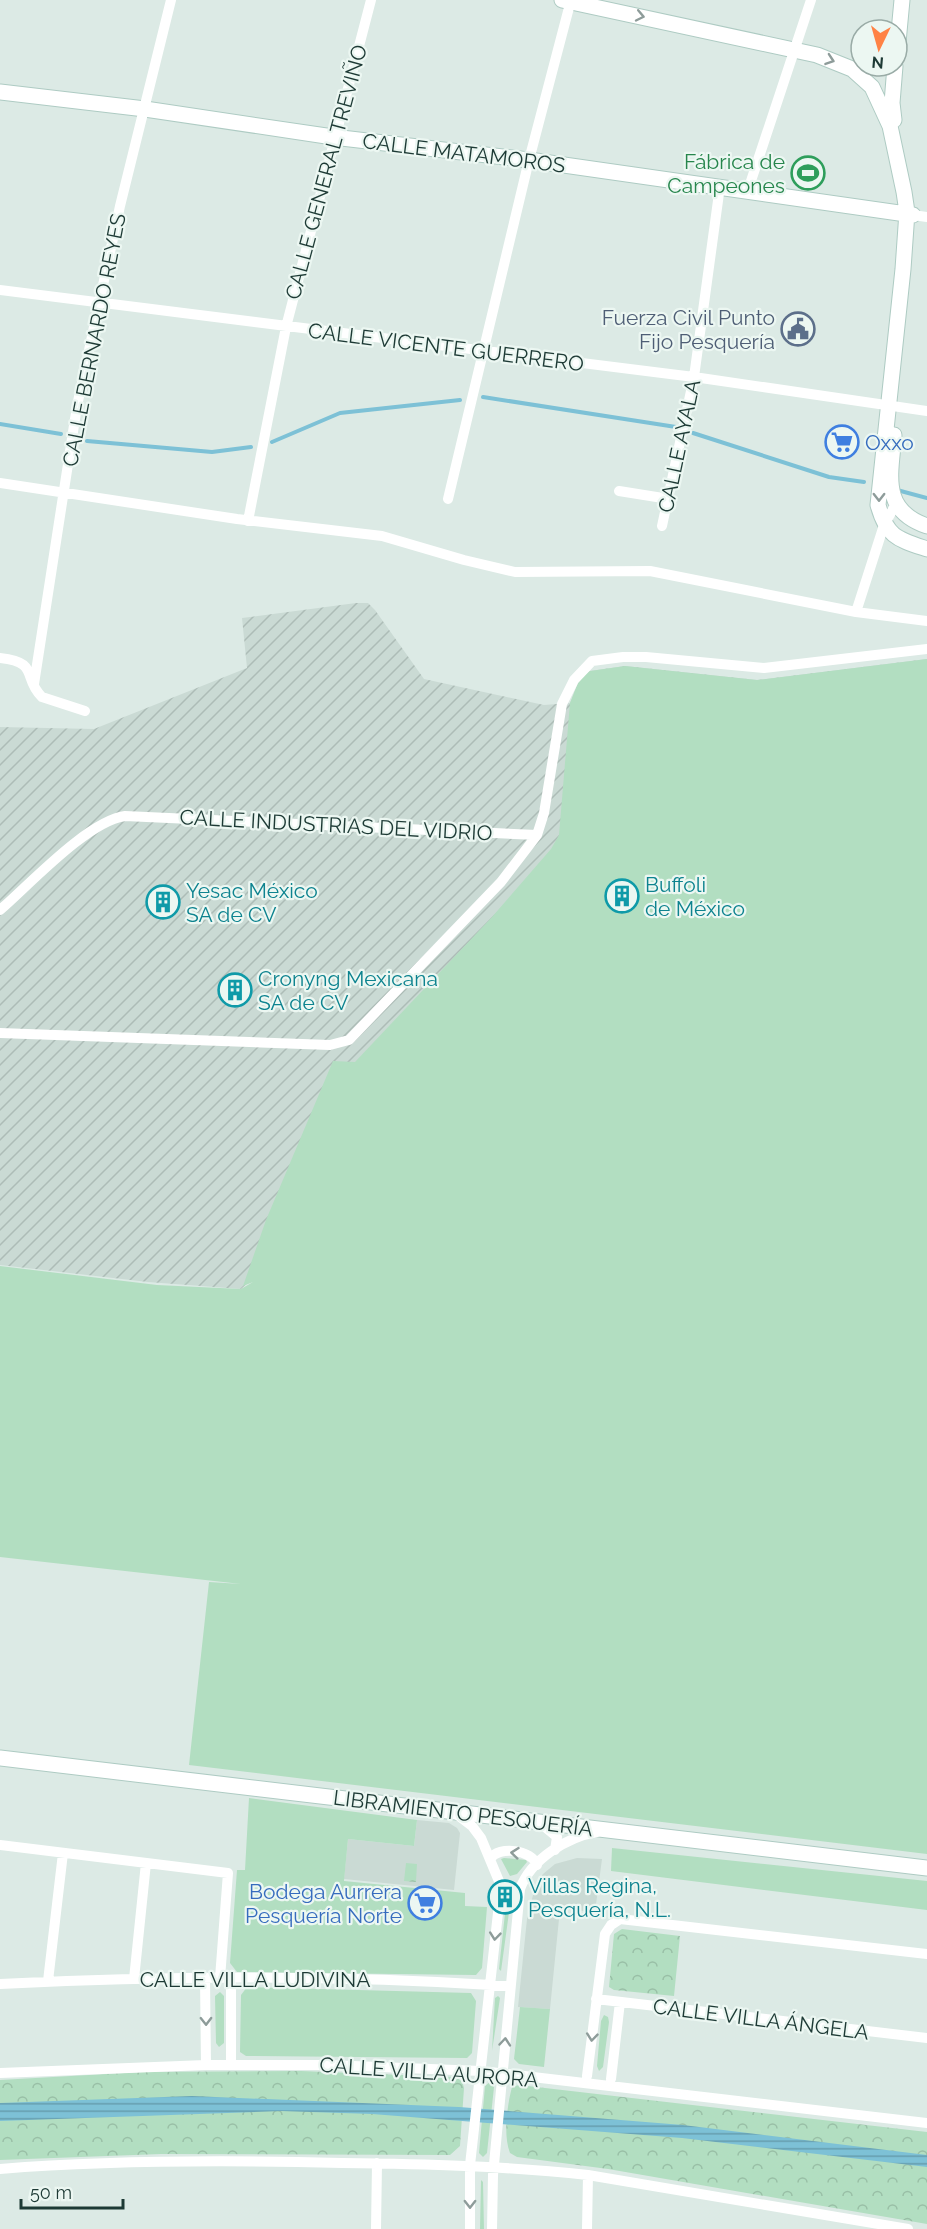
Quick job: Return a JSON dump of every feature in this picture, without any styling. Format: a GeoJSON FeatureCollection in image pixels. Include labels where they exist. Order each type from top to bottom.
{"type":"FeatureCollection","features":[{"type":"Feature","properties":{"kind":"main road"},"geometry":{"type":"LineString","coordinates":[[568,0],[795,49],[843,64],[859,74],[872,87],[890,126],[916,214]]}},
{"type":"Feature","properties":{"kind":"main road"},"geometry":{"type":"LineString","coordinates":[[900,18],[902,0]]}},
{"type":"Feature","properties":{"kind":"main road"},"geometry":{"type":"LineString","coordinates":[[895,78],[893,117],[916,214],[892,406],[879,481],[878,505],[888,531],[901,540],[927,549]]}},
{"type":"Feature","properties":{"kind":"main road","name":"CALLE MATAMOROS"},"geometry":{"type":"LineString","coordinates":[[0,92],[145,109],[333,137],[529,160],[916,214]]}},
{"type":"Feature","properties":{"kind":"main road"},"geometry":{"type":"LineString","coordinates":[[892,406],[891,483],[896,504],[906,516],[927,526]]}},
{"type":"Feature","properties":{"kind":"main road","name":"LIBRAMIENTO PESQUERÍA"},"geometry":{"type":"LineString","coordinates":[[0,1758],[927,1868]]}},
{"type":"Feature","properties":{"kind":"street","name":"CALLE BERNARDO REYES"},"geometry":{"type":"LineString","coordinates":[[34,684],[77,406],[171,0]]}},
{"type":"Feature","properties":{"kind":"street","name":"CALLE GENERAL TREVIÑO"},"geometry":{"type":"LineString","coordinates":[[248,520],[286,327],[333,137],[371,0]]}},
{"type":"Feature","properties":{"kind":"street"},"geometry":{"type":"LineString","coordinates":[[448,500],[568,0]]}},
{"type":"Feature","properties":{"kind":"street"},"geometry":{"type":"LineString","coordinates":[[748,190],[811,0]]}},
{"type":"Feature","properties":{"kind":"street","name":"CALLE AYALA"},"geometry":{"type":"LineString","coordinates":[[662,526],[694,377],[720,186]]}},
{"type":"Feature","properties":{"kind":"street","name":"CALLE VICENTE GUERRERO"},"geometry":{"type":"LineString","coordinates":[[0,290],[694,377],[927,411]]}},
{"type":"Feature","properties":{"kind":"street"},"geometry":{"type":"LineString","coordinates":[[0,483],[248,520],[382,536],[515,572],[650,571],[855,612],[927,621]]}},
{"type":"Feature","properties":{"kind":"street"},"geometry":{"type":"LineString","coordinates":[[619,491],[669,499]]}},
{"type":"Feature","properties":{"kind":"street"},"geometry":{"type":"LineString","coordinates":[[855,612],[884,525],[896,504]]}},
{"type":"Feature","properties":{"kind":"street"},"geometry":{"type":"LineString","coordinates":[[0,1033],[340,1044],[358,1033],[450,933],[501,882],[537,835],[546,802],[562,704],[573,680],[592,661],[646,657],[764,668],[927,648]]}},
{"type":"Feature","properties":{"kind":"street"},"geometry":{"type":"LineString","coordinates":[[0,657],[22,663],[30,671],[34,684],[42,697],[85,711]]}},
{"type":"Feature","properties":{"kind":"street","name":"CALLE INDUSTRIAS DEL VIDRIO"},"geometry":{"type":"LineString","coordinates":[[0,910],[97,826],[116,817],[135,815],[537,835]]}},
{"type":"Feature","properties":{"kind":"street"},"geometry":{"type":"LineString","coordinates":[[452,1811],[472,1827],[481,1838]]}},
{"type":"Feature","properties":{"kind":"street"},"geometry":{"type":"LineString","coordinates":[[506,1818],[484,1823],[480,1831],[481,1838],[502,1881],[513,1884],[529,1875]]}},
{"type":"Feature","properties":{"kind":"street"},"geometry":{"type":"LineString","coordinates":[[537,1822],[557,1837],[555,1850]]}},
{"type":"Feature","properties":{"kind":"street"},"geometry":{"type":"LineString","coordinates":[[492,2229],[482,2166],[474,2136],[478,2097],[491,2072],[510,1986],[520,1889],[537,1865],[555,1850],[578,1837],[609,1831]]}},
{"type":"Feature","properties":{"kind":"street"},"geometry":{"type":"LineString","coordinates":[[0,1845],[228,1873],[226,1978],[231,2065]]}},
{"type":"Feature","properties":{"kind":"street"},"geometry":{"type":"LineString","coordinates":[[490,1859],[497,1852],[527,1854],[533,1857],[537,1865]]}},
{"type":"Feature","properties":{"kind":"street"},"geometry":{"type":"LineString","coordinates":[[48,1981],[63,1853]]}},
{"type":"Feature","properties":{"kind":"street"},"geometry":{"type":"LineString","coordinates":[[135,1978],[146,1863]]}},
{"type":"Feature","properties":{"kind":"street"},"geometry":{"type":"LineString","coordinates":[[470,2229],[482,2166],[497,2140],[501,2100],[491,2072],[490,1985],[501,1886],[496,1871]]}},
{"type":"Feature","properties":{"kind":"street"},"geometry":{"type":"LineString","coordinates":[[583,2080],[605,1934],[614,1922],[627,1918],[927,1954]]}},
{"type":"Feature","properties":{"kind":"street","name":"CALLE VILLA LUDIVINA"},"geometry":{"type":"LineString","coordinates":[[0,1984],[135,1978],[226,1978],[510,1986]]}},
{"type":"Feature","properties":{"kind":"street"},"geometry":{"type":"LineString","coordinates":[[205,1978],[206,2065]]}},
{"type":"Feature","properties":{"kind":"street","name":"CALLE VILLA ÁNGELA"},"geometry":{"type":"LineString","coordinates":[[596,1999],[927,2038]]}},
{"type":"Feature","properties":{"kind":"street"},"geometry":{"type":"LineString","coordinates":[[606,2084],[620,2002]]}},
{"type":"Feature","properties":{"kind":"street","name":"CALLE VILLA AURORA"},"geometry":{"type":"LineString","coordinates":[[0,2073],[206,2065],[328,2065],[491,2072],[583,2080],[927,2123]]}},
{"type":"Feature","properties":{"kind":"street"},"geometry":{"type":"LineString","coordinates":[[0,2169],[242,2160],[482,2166],[588,2175],[908,2229]]}},
{"type":"Feature","properties":{"kind":"street"},"geometry":{"type":"LineString","coordinates":[[376,2229],[377,2163]]}},
{"type":"Feature","properties":{"kind":"street"},"geometry":{"type":"LineString","coordinates":[[587,2229],[588,2175]]}},
{"type":"Feature","properties":{"kind":"shaded area"},"geometry":{"type":"Polygon","coordinates":[[[368,603],[375,610],[424,679],[544,705],[570,703],[580,678],[590,671],[625,666],[757,680],[927,659],[241,1289],[148,1282],[0,1265],[0,727],[94,729],[247,668],[242,618],[368,603]]]}},
{"type":"Feature","properties":{"kind":"shaded area"},"geometry":{"type":"Polygon","coordinates":[[[417,1820],[449,1823],[460,1833],[454,1890],[344,1879],[348,1839],[414,1846],[417,1820]]]}},
{"type":"Feature","properties":{"kind":"shaded area"},"geometry":{"type":"Polygon","coordinates":[[[577,1858],[602,1859],[595,1912],[560,1909],[550,2009],[518,2007],[527,1919],[535,1887],[543,1874],[555,1864],[577,1858]]]}},
{"type":"Feature","properties":{"kind":"green space"},"geometry":{"type":"Polygon","coordinates":[[[927,659],[927,1854],[189,1765],[209,1582],[241,1584],[0,1557],[0,1266],[157,1285],[241,1289],[253,1282],[243,1286],[266,1220],[333,1061],[355,1062],[492,917],[551,849],[559,835],[570,703],[580,678],[590,671],[625,666],[757,680],[927,659]]]}},
{"type":"Feature","properties":{"kind":"green space"},"geometry":{"type":"Polygon","coordinates":[[[249,1798],[417,1820],[414,1846],[348,1839],[344,1881],[465,1893],[465,1906],[487,1907],[482,1968],[476,1975],[237,1972],[230,1963],[237,1870],[245,1870],[249,1798]]]}},
{"type":"Feature","properties":{"kind":"green space"},"geometry":{"type":"Polygon","coordinates":[[[612,1848],[927,1881],[927,1910],[611,1871],[612,1848]]]}},
{"type":"Feature","properties":{"kind":"green space"},"geometry":{"type":"Polygon","coordinates":[[[501,1859],[527,1862],[517,1874],[510,1876],[501,1859]]]}},
{"type":"Feature","properties":{"kind":"green space"},"geometry":{"type":"Polygon","coordinates":[[[406,1863],[417,1864],[416,1882],[404,1881],[406,1863]]]}},
{"type":"Feature","properties":{"kind":"green space"},"geometry":{"type":"Polygon","coordinates":[[[506,1904],[510,1905],[501,1971],[499,1969],[506,1904]]]}},
{"type":"Feature","properties":{"kind":"green space"},"geometry":{"type":"Polygon","coordinates":[[[622,1929],[680,1936],[674,1996],[614,1990],[609,1987],[614,1934],[622,1929]]]}},
{"type":"Feature","properties":{"kind":"green space"},"geometry":{"type":"Polygon","coordinates":[[[247,1987],[471,1993],[476,2001],[472,2053],[467,2058],[246,2056],[240,2052],[241,1995],[247,1987]]]}},
{"type":"Feature","properties":{"kind":"green space"},"geometry":{"type":"Polygon","coordinates":[[[220,1992],[224,1996],[224,2043],[219,2047],[216,2043],[215,1996],[220,1992]]]}},
{"type":"Feature","properties":{"kind":"green space"},"geometry":{"type":"Polygon","coordinates":[[[498,1996],[500,1998],[492,2051],[495,1998],[498,1996]]]}},
{"type":"Feature","properties":{"kind":"green space"},"geometry":{"type":"Polygon","coordinates":[[[520,2007],[550,2009],[544,2067],[519,2064],[514,2059],[520,2007]]]}},
{"type":"Feature","properties":{"kind":"green space"},"geometry":{"type":"Polygon","coordinates":[[[604,2015],[608,2017],[609,2022],[603,2067],[599,2071],[597,2066],[601,2021],[604,2015]]]}},
{"type":"Feature","properties":{"kind":"green space"},"geometry":{"type":"Polygon","coordinates":[[[301,2071],[455,2077],[462,2081],[464,2088],[460,2146],[450,2155],[161,2154],[0,2160],[0,2080],[142,2072],[301,2071]]]}},
{"type":"Feature","properties":{"kind":"green space"},"geometry":{"type":"Polygon","coordinates":[[[490,2082],[494,2087],[487,2153],[483,2157],[479,2153],[485,2086],[490,2082]]]}},
{"type":"Feature","properties":{"kind":"green space"},"geometry":{"type":"Polygon","coordinates":[[[519,2085],[927,2132],[927,2224],[608,2169],[517,2157],[510,2153],[506,2129],[512,2087],[519,2085]]]}},
{"type":"Feature","properties":{"kind":"green space"},"geometry":{"type":"Polygon","coordinates":[[[481,2180],[483,2182],[484,2229],[480,2229],[481,2180]]]}},
{"type":"Feature","properties":{"kind":"water"},"geometry":{"type":"Polygon","coordinates":[[[192,2096],[459,2107],[683,2125],[927,2155],[927,2167],[682,2138],[372,2114],[281,2111],[0,2121],[0,2103],[192,2096]]]}},
{"type":"Feature","properties":{"kind":"waterway"},"geometry":{"type":"LineString","coordinates":[[483,397],[676,427]]}},
{"type":"Feature","properties":{"kind":"waterway"},"geometry":{"type":"LineString","coordinates":[[272,442],[340,413],[460,400]]}},
{"type":"Feature","properties":{"kind":"waterway"},"geometry":{"type":"LineString","coordinates":[[0,424],[61,434]]}},
{"type":"Feature","properties":{"kind":"waterway"},"geometry":{"type":"LineString","coordinates":[[693,433],[829,477],[864,482]]}},
{"type":"Feature","properties":{"kind":"waterway"},"geometry":{"type":"LineString","coordinates":[[87,441],[212,452],[251,447]]}},
{"type":"Feature","properties":{"kind":"waterway"},"geometry":{"type":"LineString","coordinates":[[897,490],[927,498]]}},
{"type":"Feature","properties":{"kind":"place","name":"Fábrica de Campeones"},"geometry":{"type":"Point","coordinates":[808,173]}},
{"type":"Feature","properties":{"kind":"place","name":"Fuerza Civil Punto Fijo Pesquería"},"geometry":{"type":"Point","coordinates":[798,329]}},
{"type":"Feature","properties":{"kind":"place","name":"Oxxo"},"geometry":{"type":"Point","coordinates":[842,442]}},
{"type":"Feature","properties":{"kind":"place","name":"Buffoli de México"},"geometry":{"type":"Point","coordinates":[622,896]}},
{"type":"Feature","properties":{"kind":"place","name":"Yesac México SA de CV"},"geometry":{"type":"Point","coordinates":[163,902]}},
{"type":"Feature","properties":{"kind":"place","name":"Cronyng Mexicana SA de CV"},"geometry":{"type":"Point","coordinates":[235,990]}},
{"type":"Feature","properties":{"kind":"place","name":"Villas Regina, Pesquería, N.L."},"geometry":{"type":"Point","coordinates":[505,1897]}},
{"type":"Feature","properties":{"kind":"place","name":"Bodega Aurrera Pesquería Norte"},"geometry":{"type":"Point","coordinates":[425,1903]}}]}
